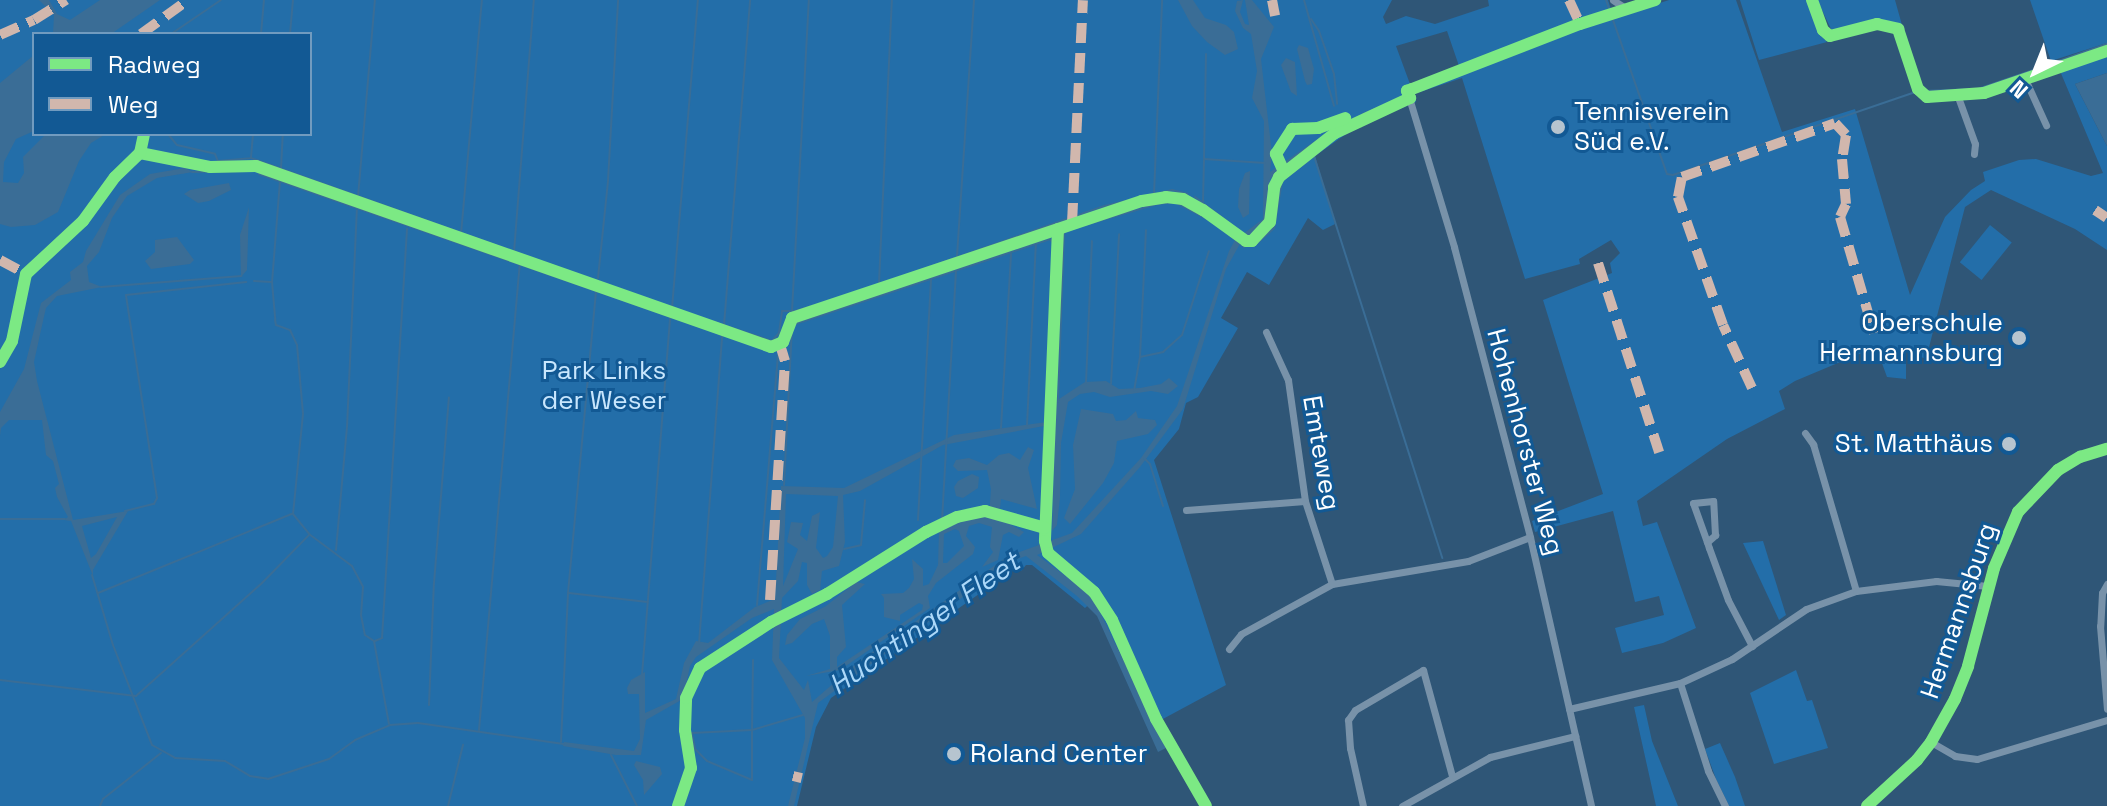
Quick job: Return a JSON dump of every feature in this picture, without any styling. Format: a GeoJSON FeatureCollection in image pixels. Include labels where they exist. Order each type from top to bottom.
{"type":"FeatureCollection","features":[{"type":"Feature","properties":{"kind":"street"},"geometry":{"type":"LineString","coordinates":[[1613,0],[1627,9],[1655,0]]}},
{"type":"Feature","properties":{"kind":"street"},"geometry":{"type":"LineString","coordinates":[[1812,0],[1823,30],[1830,36],[1877,24],[1895,27],[1902,36],[1922,95],[1958,97],[1984,93],[2107,51]]}},
{"type":"Feature","properties":{"kind":"street"},"geometry":{"type":"LineString","coordinates":[[2025,79],[2046,125]]}},
{"type":"Feature","properties":{"kind":"street","name":"Hohenhorster Weg"},"geometry":{"type":"LineString","coordinates":[[1407,91],[1454,247],[1530,537],[1591,806]]}},
{"type":"Feature","properties":{"kind":"street"},"geometry":{"type":"LineString","coordinates":[[1958,97],[1975,144],[1974,154]]}},
{"type":"Feature","properties":{"kind":"street","name":"Emteweg"},"geometry":{"type":"LineString","coordinates":[[1266,332],[1288,380],[1305,501],[1332,584]]}},
{"type":"Feature","properties":{"kind":"street"},"geometry":{"type":"LineString","coordinates":[[1805,433],[1813,444],[1856,591]]}},
{"type":"Feature","properties":{"kind":"street","name":"Hermannsburg"},"geometry":{"type":"LineString","coordinates":[[1867,806],[1902,776],[1931,742],[1961,684],[1988,586],[2013,522],[2032,494],[2066,465],[2107,449]]}},
{"type":"Feature","properties":{"kind":"street"},"geometry":{"type":"LineString","coordinates":[[1186,510],[1305,501]]}},
{"type":"Feature","properties":{"kind":"street"},"geometry":{"type":"LineString","coordinates":[[1707,542],[1715,535],[1713,501],[1693,503],[1707,542],[1728,600],[1752,646]]}},
{"type":"Feature","properties":{"kind":"street"},"geometry":{"type":"LineString","coordinates":[[1229,649],[1241,634],[1332,584],[1448,566],[1530,537]]}},
{"type":"Feature","properties":{"kind":"street"},"geometry":{"type":"LineString","coordinates":[[1569,709],[1680,683],[1716,668],[1806,609],[1856,591],[1936,581],[1988,586]]}},
{"type":"Feature","properties":{"kind":"street"},"geometry":{"type":"LineString","coordinates":[[2107,584],[2102,593],[2100,626],[2107,709]]}},
{"type":"Feature","properties":{"kind":"street"},"geometry":{"type":"LineString","coordinates":[[1363,806],[1350,748],[1348,720],[1355,710],[1423,670],[1452,776]]}},
{"type":"Feature","properties":{"kind":"street"},"geometry":{"type":"LineString","coordinates":[[1680,683],[1708,771],[1725,806]]}},
{"type":"Feature","properties":{"kind":"street"},"geometry":{"type":"LineString","coordinates":[[1931,742],[1955,756],[1977,759],[2107,720]]}},
{"type":"Feature","properties":{"kind":"street"},"geometry":{"type":"LineString","coordinates":[[1402,806],[1490,757],[1575,736]]}},
{"type":"Feature","properties":{"kind":"street"},"geometry":{"type":"LineString","coordinates":[[1185,770],[1206,806]]}},
{"type":"Feature","properties":{"kind":"green space","name":"Park Links der Weser"},"geometry":{"type":"Polygon","coordinates":[[[0,0],[1392,0],[1383,17],[1386,24],[1406,16],[1435,24],[1489,6],[1488,0],[1608,0],[1614,18],[1669,0],[1736,0],[1782,132],[1855,109],[1910,295],[1945,217],[1971,190],[1985,181],[1983,172],[2019,160],[2036,159],[2091,176],[2103,173],[2060,71],[2107,55],[2107,73],[2075,84],[2107,146],[2107,250],[2075,229],[1991,190],[1965,207],[1926,359],[1906,351],[1906,379],[1887,377],[1876,347],[1795,381],[1779,391],[1785,409],[1727,439],[1637,501],[1643,526],[1657,522],[1696,628],[1663,643],[1622,653],[1615,628],[1664,615],[1659,596],[1635,602],[1613,511],[1535,532],[1532,521],[1603,494],[1543,300],[1612,273],[1610,263],[1620,253],[1611,240],[1579,259],[1580,264],[1525,279],[1462,78],[1414,94],[1416,102],[1356,127],[1315,156],[1335,224],[1323,230],[1308,218],[1269,285],[1247,272],[1221,318],[1238,328],[1198,397],[1186,403],[1179,429],[1154,460],[1226,685],[1161,720],[1133,658],[1124,661],[1093,601],[1085,608],[1032,565],[1026,565],[1021,571],[1016,568],[831,698],[816,727],[797,806],[0,806],[0,0]],[[1447,31],[1396,46],[1410,84],[1459,66],[1447,31]]]}},
{"type":"Feature","properties":{"kind":"green space"},"geometry":{"type":"Polygon","coordinates":[[[1740,0],[1809,0],[1820,34],[1827,42],[1759,60],[1740,0]]]}},
{"type":"Feature","properties":{"kind":"green space"},"geometry":{"type":"Polygon","coordinates":[[[1817,0],[1895,0],[1902,25],[1888,21],[1863,23],[1832,31],[1817,0]]]}},
{"type":"Feature","properties":{"kind":"green space"},"geometry":{"type":"Polygon","coordinates":[[[2030,0],[2107,0],[2107,43],[2051,61],[2030,0]]]}},
{"type":"Feature","properties":{"kind":"green space"},"geometry":{"type":"Polygon","coordinates":[[[1990,225],[2012,243],[1982,280],[1960,262],[1990,225]]]}},
{"type":"Feature","properties":{"kind":"green space"},"geometry":{"type":"Polygon","coordinates":[[[1763,541],[1786,615],[1779,620],[1743,543],[1763,541]]]}},
{"type":"Feature","properties":{"kind":"green space"},"geometry":{"type":"Polygon","coordinates":[[[1796,670],[1807,701],[1812,700],[1828,748],[1774,764],[1750,693],[1796,670]]]}},
{"type":"Feature","properties":{"kind":"green space"},"geometry":{"type":"Polygon","coordinates":[[[1644,705],[1652,741],[1678,806],[1656,806],[1634,707],[1644,705]]]}},
{"type":"Feature","properties":{"kind":"green space"},"geometry":{"type":"Polygon","coordinates":[[[1720,743],[1745,806],[1729,806],[1716,779],[1705,749],[1720,743]]]}},
{"type":"Feature","properties":{"kind":"water"},"geometry":{"type":"Polygon","coordinates":[[[39,0],[49,0],[57,14],[70,20],[100,0],[160,0],[114,32],[53,32],[54,15],[39,0]]]}},
{"type":"Feature","properties":{"kind":"water"},"geometry":{"type":"Polygon","coordinates":[[[1178,0],[1193,0],[1205,18],[1226,25],[1234,32],[1238,49],[1225,55],[1207,42],[1192,26],[1178,0]]]}},
{"type":"Feature","properties":{"kind":"water","name":"Huchtinger Fleet"},"geometry":{"type":"Polygon","coordinates":[[[1243,0],[1240,12],[1245,24],[1249,25],[1245,0],[1252,0],[1274,27],[1261,59],[1272,154],[1270,172],[1322,136],[1270,179],[1266,221],[1241,242],[1226,269],[1183,409],[1140,467],[1081,534],[1037,555],[1086,591],[1097,606],[1166,748],[1158,752],[1097,616],[1026,556],[1012,561],[818,703],[794,806],[788,806],[805,738],[805,718],[772,660],[774,609],[752,618],[696,657],[690,666],[683,699],[646,720],[641,755],[616,755],[563,746],[564,742],[634,751],[640,739],[639,694],[628,694],[631,680],[645,672],[645,713],[676,699],[684,663],[696,641],[708,643],[755,607],[775,599],[781,486],[844,488],[954,435],[1047,422],[1044,426],[943,445],[860,491],[843,495],[845,542],[839,566],[822,571],[820,590],[812,594],[807,585],[807,563],[802,562],[798,581],[782,598],[779,658],[804,690],[808,680],[812,702],[857,663],[1008,556],[1072,533],[1141,458],[1177,406],[1229,251],[1235,240],[1263,219],[1264,121],[1252,98],[1257,71],[1251,34],[1243,28],[1235,11],[1237,1],[1243,0]],[[786,494],[783,586],[798,549],[787,542],[791,522],[803,523],[800,535],[807,541],[812,516],[820,512],[816,548],[823,558],[827,556],[833,547],[838,496],[786,494]]]}},
{"type":"Feature","properties":{"kind":"water"},"geometry":{"type":"Polygon","coordinates":[[[1299,45],[1308,48],[1314,69],[1312,84],[1307,85],[1305,81],[1297,49],[1299,45]]]}},
{"type":"Feature","properties":{"kind":"water"},"geometry":{"type":"Polygon","coordinates":[[[32,57],[32,132],[16,139],[4,162],[3,182],[18,183],[24,173],[23,157],[44,136],[103,136],[91,143],[79,161],[58,212],[35,225],[11,227],[0,224],[0,83],[32,57]]]}},
{"type":"Feature","properties":{"kind":"water"},"geometry":{"type":"Polygon","coordinates":[[[1286,58],[1295,62],[1297,96],[1291,92],[1281,65],[1286,58]]]}},
{"type":"Feature","properties":{"kind":"water"},"geometry":{"type":"Polygon","coordinates":[[[2107,73],[2107,146],[2075,84],[2107,73]]]}},
{"type":"Feature","properties":{"kind":"water"},"geometry":{"type":"Polygon","coordinates":[[[185,168],[193,172],[157,178],[127,196],[112,218],[99,252],[87,266],[89,282],[102,287],[57,296],[46,308],[34,362],[73,520],[128,511],[93,570],[93,576],[71,521],[64,520],[68,517],[57,497],[55,488],[59,484],[53,461],[46,455],[42,420],[9,420],[1,428],[0,436],[0,412],[24,369],[41,303],[71,280],[70,272],[83,262],[86,251],[120,195],[150,174],[185,168]],[[117,517],[82,526],[91,558],[117,517]]]}},
{"type":"Feature","properties":{"kind":"water"},"geometry":{"type":"Polygon","coordinates":[[[1250,171],[1249,214],[1243,218],[1238,207],[1239,189],[1245,173],[1250,171]]]}},
{"type":"Feature","properties":{"kind":"water"},"geometry":{"type":"Polygon","coordinates":[[[229,183],[231,190],[209,201],[198,203],[184,194],[190,190],[229,183]]]}},
{"type":"Feature","properties":{"kind":"water"},"geometry":{"type":"Polygon","coordinates":[[[249,207],[247,270],[241,277],[240,235],[249,207]]]}},
{"type":"Feature","properties":{"kind":"water"},"geometry":{"type":"Polygon","coordinates":[[[177,237],[194,260],[190,264],[151,269],[145,261],[155,252],[155,240],[177,237]]]}},
{"type":"Feature","properties":{"kind":"water"},"geometry":{"type":"Polygon","coordinates":[[[1169,378],[1178,386],[1168,394],[1151,391],[1110,397],[1094,392],[1080,394],[1068,402],[1061,443],[1057,525],[1052,531],[1056,401],[1085,382],[1106,381],[1119,389],[1140,388],[1161,384],[1169,378]]]}},
{"type":"Feature","properties":{"kind":"water"},"geometry":{"type":"Polygon","coordinates":[[[1081,409],[1113,414],[1116,421],[1126,420],[1136,411],[1138,418],[1155,420],[1157,425],[1148,434],[1117,441],[1114,463],[1103,483],[1070,524],[1064,518],[1075,489],[1073,445],[1081,409]]]}},
{"type":"Feature","properties":{"kind":"water"},"geometry":{"type":"Polygon","coordinates":[[[1028,447],[1034,450],[1028,468],[1037,509],[1001,499],[999,518],[1024,532],[1019,537],[1009,532],[1003,535],[998,560],[982,567],[993,552],[990,547],[992,527],[979,523],[969,526],[966,536],[975,547],[973,554],[936,583],[928,596],[930,608],[840,670],[806,676],[830,669],[830,636],[824,619],[812,624],[792,643],[785,645],[787,635],[800,619],[826,606],[856,582],[865,584],[842,605],[846,647],[837,657],[837,667],[922,610],[923,605],[919,603],[900,615],[900,621],[884,617],[884,598],[881,594],[903,593],[909,588],[914,579],[912,559],[923,569],[923,586],[929,584],[938,565],[939,531],[962,520],[989,516],[991,489],[987,470],[958,471],[953,466],[956,460],[969,458],[987,465],[999,455],[1009,453],[1020,460],[1028,447]],[[955,529],[944,534],[943,563],[947,563],[964,546],[959,531],[955,529]]]}},
{"type":"Feature","properties":{"kind":"water"},"geometry":{"type":"Polygon","coordinates":[[[972,474],[979,477],[978,488],[963,498],[956,496],[954,487],[958,481],[972,474]]]}},
{"type":"Feature","properties":{"kind":"water"},"geometry":{"type":"Polygon","coordinates":[[[636,761],[660,767],[662,774],[644,795],[643,780],[634,765],[636,761]]]}},
{"type":"Feature","properties":{"kind":"waterway"},"geometry":{"type":"LineString","coordinates":[[174,32],[221,0]]}},
{"type":"Feature","properties":{"kind":"waterway"},"geometry":{"type":"LineString","coordinates":[[261,32],[264,0]]}},
{"type":"Feature","properties":{"kind":"waterway"},"geometry":{"type":"LineString","coordinates":[[290,32],[293,0]]}},
{"type":"Feature","properties":{"kind":"waterway"},"geometry":{"type":"LineString","coordinates":[[358,197],[375,0]]}},
{"type":"Feature","properties":{"kind":"waterway"},"geometry":{"type":"LineString","coordinates":[[461,234],[482,0]]}},
{"type":"Feature","properties":{"kind":"waterway"},"geometry":{"type":"LineString","coordinates":[[514,252],[534,0]]}},
{"type":"Feature","properties":{"kind":"waterway"},"geometry":{"type":"LineString","coordinates":[[598,278],[608,181],[618,0]]}},
{"type":"Feature","properties":{"kind":"waterway"},"geometry":{"type":"LineString","coordinates":[[672,308],[698,0]]}},
{"type":"Feature","properties":{"kind":"waterway"},"geometry":{"type":"LineString","coordinates":[[724,325],[750,0]]}},
{"type":"Feature","properties":{"kind":"waterway"},"geometry":{"type":"LineString","coordinates":[[792,311],[809,0]]}},
{"type":"Feature","properties":{"kind":"waterway"},"geometry":{"type":"LineString","coordinates":[[879,283],[892,0]]}},
{"type":"Feature","properties":{"kind":"waterway"},"geometry":{"type":"LineString","coordinates":[[957,256],[974,0]]}},
{"type":"Feature","properties":{"kind":"waterway"},"geometry":{"type":"LineString","coordinates":[[1154,194],[1162,0]]}},
{"type":"Feature","properties":{"kind":"waterway"},"geometry":{"type":"LineString","coordinates":[[1304,0],[1334,106]]}},
{"type":"Feature","properties":{"kind":"waterway"},"geometry":{"type":"LineString","coordinates":[[1606,0],[1667,174],[1673,175],[1916,92]]}},
{"type":"Feature","properties":{"kind":"waterway"},"geometry":{"type":"LineString","coordinates":[[1311,19],[1319,31],[1334,74],[1337,104]]}},
{"type":"Feature","properties":{"kind":"waterway"},"geometry":{"type":"LineString","coordinates":[[2053,63],[2107,44]]}},
{"type":"Feature","properties":{"kind":"waterway"},"geometry":{"type":"LineString","coordinates":[[1206,54],[1204,159],[1265,163]]}},
{"type":"Feature","properties":{"kind":"waterway"},"geometry":{"type":"LineString","coordinates":[[1923,91],[1978,89],[2039,68]]}},
{"type":"Feature","properties":{"kind":"waterway"},"geometry":{"type":"LineString","coordinates":[[1363,114],[1401,98]]}},
{"type":"Feature","properties":{"kind":"waterway"},"geometry":{"type":"LineString","coordinates":[[1323,136],[1353,120]]}},
{"type":"Feature","properties":{"kind":"waterway"},"geometry":{"type":"LineString","coordinates":[[170,136],[177,145],[215,154],[218,161],[251,158],[664,305]]}},
{"type":"Feature","properties":{"kind":"waterway"},"geometry":{"type":"LineString","coordinates":[[251,157],[253,136]]}},
{"type":"Feature","properties":{"kind":"waterway"},"geometry":{"type":"LineString","coordinates":[[281,168],[283,136]]}},
{"type":"Feature","properties":{"kind":"waterway"},"geometry":{"type":"LineString","coordinates":[[1254,246],[1274,228],[1282,181],[1314,156],[1442,558]]}},
{"type":"Feature","properties":{"kind":"waterway"},"geometry":{"type":"LineString","coordinates":[[1203,201],[1204,160]]}},
{"type":"Feature","properties":{"kind":"waterway"},"geometry":{"type":"LineString","coordinates":[[192,172],[251,171]]}},
{"type":"Feature","properties":{"kind":"waterway"},"geometry":{"type":"LineString","coordinates":[[259,174],[769,351]]}},
{"type":"Feature","properties":{"kind":"waterway"},"geometry":{"type":"LineString","coordinates":[[280,181],[272,282],[275,320],[276,325],[290,330],[297,345],[303,414],[293,514],[309,534],[352,566],[363,587],[361,615],[365,635],[374,641],[389,724]]}},
{"type":"Feature","properties":{"kind":"waterway"},"geometry":{"type":"LineString","coordinates":[[843,297],[1105,206],[1172,190],[1188,194]]}},
{"type":"Feature","properties":{"kind":"waterway"},"geometry":{"type":"LineString","coordinates":[[1195,197],[1244,234]]}},
{"type":"Feature","properties":{"kind":"waterway"},"geometry":{"type":"LineString","coordinates":[[1078,227],[1157,204],[1175,202],[1211,221]]}},
{"type":"Feature","properties":{"kind":"waterway"},"geometry":{"type":"LineString","coordinates":[[336,550],[347,427],[357,210]]}},
{"type":"Feature","properties":{"kind":"waterway"},"geometry":{"type":"LineString","coordinates":[[1217,225],[1244,247]]}},
{"type":"Feature","properties":{"kind":"waterway"},"geometry":{"type":"LineString","coordinates":[[375,641],[382,638],[407,229]]}},
{"type":"Feature","properties":{"kind":"waterway"},"geometry":{"type":"LineString","coordinates":[[1058,402],[1064,231],[1068,230]]}},
{"type":"Feature","properties":{"kind":"waterway"},"geometry":{"type":"LineString","coordinates":[[1134,391],[1140,357],[1146,230]]}},
{"type":"Feature","properties":{"kind":"waterway"},"geometry":{"type":"LineString","coordinates":[[1111,384],[1119,234]]}},
{"type":"Feature","properties":{"kind":"waterway"},"geometry":{"type":"LineString","coordinates":[[784,485],[792,325],[1050,239],[1053,243],[1051,340],[1041,521]]}},
{"type":"Feature","properties":{"kind":"waterway"},"geometry":{"type":"LineString","coordinates":[[1086,383],[1092,241]]}},
{"type":"Feature","properties":{"kind":"waterway"},"geometry":{"type":"LineString","coordinates":[[1027,425],[1036,243]]}},
{"type":"Feature","properties":{"kind":"waterway"},"geometry":{"type":"LineString","coordinates":[[1140,357],[1163,352],[1182,335],[1209,251]]}},
{"type":"Feature","properties":{"kind":"waterway"},"geometry":{"type":"LineString","coordinates":[[1001,428],[1011,252]]}},
{"type":"Feature","properties":{"kind":"waterway"},"geometry":{"type":"LineString","coordinates":[[479,730],[520,266]]}},
{"type":"Feature","properties":{"kind":"waterway"},"geometry":{"type":"LineString","coordinates":[[942,521],[956,270]]}},
{"type":"Feature","properties":{"kind":"waterway"},"geometry":{"type":"LineString","coordinates":[[101,287],[242,276]]}},
{"type":"Feature","properties":{"kind":"waterway"},"geometry":{"type":"LineString","coordinates":[[918,520],[931,278]]}},
{"type":"Feature","properties":{"kind":"waterway"},"geometry":{"type":"LineString","coordinates":[[254,281],[271,282]]}},
{"type":"Feature","properties":{"kind":"waterway"},"geometry":{"type":"LineString","coordinates":[[125,511],[154,504],[157,498],[126,295],[246,282]]}},
{"type":"Feature","properties":{"kind":"waterway"},"geometry":{"type":"LineString","coordinates":[[561,742],[568,593],[596,292]]}},
{"type":"Feature","properties":{"kind":"waterway"},"geometry":{"type":"LineString","coordinates":[[674,309],[772,341],[779,333],[782,311],[795,311],[834,300]]}},
{"type":"Feature","properties":{"kind":"waterway"},"geometry":{"type":"LineString","coordinates":[[642,675],[670,318]]}},
{"type":"Feature","properties":{"kind":"waterway"},"geometry":{"type":"LineString","coordinates":[[699,644],[722,335]]}},
{"type":"Feature","properties":{"kind":"waterway"},"geometry":{"type":"LineString","coordinates":[[757,605],[778,355]]}},
{"type":"Feature","properties":{"kind":"waterway"},"geometry":{"type":"LineString","coordinates":[[429,705],[434,583],[449,398]]}},
{"type":"Feature","properties":{"kind":"waterway"},"geometry":{"type":"LineString","coordinates":[[1145,459],[1150,464],[1163,506]]}},
{"type":"Feature","properties":{"kind":"waterway"},"geometry":{"type":"LineString","coordinates":[[844,549],[861,545],[865,500]]}},
{"type":"Feature","properties":{"kind":"waterway"},"geometry":{"type":"LineString","coordinates":[[98,593],[292,514]]}},
{"type":"Feature","properties":{"kind":"waterway"},"geometry":{"type":"LineString","coordinates":[[0,519],[65,519]]}},
{"type":"Feature","properties":{"kind":"waterway"},"geometry":{"type":"LineString","coordinates":[[1040,545],[1041,530]]}},
{"type":"Feature","properties":{"kind":"waterway"},"geometry":{"type":"LineString","coordinates":[[0,680],[136,696],[262,583],[309,535]]}},
{"type":"Feature","properties":{"kind":"waterway"},"geometry":{"type":"LineString","coordinates":[[92,575],[113,645],[152,745],[175,758],[225,761],[250,776],[268,779],[329,759],[355,740],[390,725],[418,723],[563,744]]}},
{"type":"Feature","properties":{"kind":"waterway"},"geometry":{"type":"LineString","coordinates":[[569,593],[647,602]]}},
{"type":"Feature","properties":{"kind":"waterway"},"geometry":{"type":"LineString","coordinates":[[753,660],[752,730],[752,780],[707,761],[695,749],[692,733],[752,730],[803,715]]}},
{"type":"Feature","properties":{"kind":"waterway"},"geometry":{"type":"LineString","coordinates":[[448,806],[463,745]]}},
{"type":"Feature","properties":{"kind":"waterway"},"geometry":{"type":"LineString","coordinates":[[100,806],[103,799],[161,753]]}},
{"type":"Feature","properties":{"kind":"waterway"},"geometry":{"type":"LineString","coordinates":[[611,755],[637,806]]}},
{"type":"Feature","properties":{"kind":"marked path"},"geometry":{"type":"LineString","coordinates":[[0,35],[34,20],[66,0]]}},
{"type":"Feature","properties":{"kind":"marked path"},"geometry":{"type":"LineString","coordinates":[[144,32],[188,0]]}},
{"type":"Feature","properties":{"kind":"marked path"},"geometry":{"type":"LineString","coordinates":[[1072,223],[1083,0]]}},
{"type":"Feature","properties":{"kind":"marked path"},"geometry":{"type":"LineString","coordinates":[[1272,0],[1275,16]]}},
{"type":"Feature","properties":{"kind":"marked path"},"geometry":{"type":"LineString","coordinates":[[1569,0],[1580,24]]}},
{"type":"Feature","properties":{"kind":"marked path"},"geometry":{"type":"LineString","coordinates":[[1752,388],[1723,325],[1678,197],[1682,177],[1835,123],[1846,135],[1842,159],[1846,204],[1840,217],[1874,333]]}},
{"type":"Feature","properties":{"kind":"marked path"},"geometry":{"type":"LineString","coordinates":[[2095,210],[2107,218]]}},
{"type":"Feature","properties":{"kind":"marked path"},"geometry":{"type":"LineString","coordinates":[[0,260],[26,274]]}},
{"type":"Feature","properties":{"kind":"marked path"},"geometry":{"type":"LineString","coordinates":[[1598,263],[1659,452]]}},
{"type":"Feature","properties":{"kind":"marked path"},"geometry":{"type":"LineString","coordinates":[[770,600],[785,361],[780,345]]}},
{"type":"Feature","properties":{"kind":"marked path"},"geometry":{"type":"LineString","coordinates":[[793,776],[802,778]]}},
{"type":"Feature","properties":{"kind":"cycle path"},"geometry":{"type":"LineString","coordinates":[[140,153],[210,167],[256,166],[771,347],[783,342],[792,318],[1142,201],[1166,197],[1183,199],[1246,241],[1252,241],[1270,222],[1274,187],[1279,177],[1335,133],[1410,98],[1407,91],[1580,24],[1655,0]]}},
{"type":"Feature","properties":{"kind":"cycle path"},"geometry":{"type":"LineString","coordinates":[[1812,0],[1823,30],[1830,36],[1877,24],[1898,29],[1918,89],[1927,97],[1984,93],[2107,51]]}},
{"type":"Feature","properties":{"kind":"cycle path"},"geometry":{"type":"LineString","coordinates":[[1284,172],[1276,154],[1292,129],[1318,128],[1345,118]]}},
{"type":"Feature","properties":{"kind":"cycle path"},"geometry":{"type":"LineString","coordinates":[[0,362],[12,341],[26,274],[83,221],[115,177],[140,153],[144,136]]}},
{"type":"Feature","properties":{"kind":"cycle path"},"geometry":{"type":"LineString","coordinates":[[1058,229],[1045,541],[1048,553],[1094,592],[1112,620],[1156,719],[1206,806]]}},
{"type":"Feature","properties":{"kind":"cycle path"},"geometry":{"type":"LineString","coordinates":[[1867,806],[1917,760],[1955,699],[1968,666],[1994,568],[2018,512],[2058,470],[2080,457],[2107,449]]}},
{"type":"Feature","properties":{"kind":"cycle path"},"geometry":{"type":"LineString","coordinates":[[678,806],[691,768],[685,730],[686,698],[700,668],[771,622],[827,594],[926,532],[957,517],[985,511],[1045,528]]}},
{"type":"Feature","properties":{"kind":"place","name":"Tennisverein Süd e.V."},"geometry":{"type":"Point","coordinates":[1558,127]}},
{"type":"Feature","properties":{"kind":"place","name":"Oberschule Hermannsburg"},"geometry":{"type":"Point","coordinates":[2019,338]}},
{"type":"Feature","properties":{"kind":"place","name":"St. Matthäus"},"geometry":{"type":"Point","coordinates":[2009,444]}},
{"type":"Feature","properties":{"kind":"place","name":"Roland Center"},"geometry":{"type":"Point","coordinates":[954,754]}}]}
